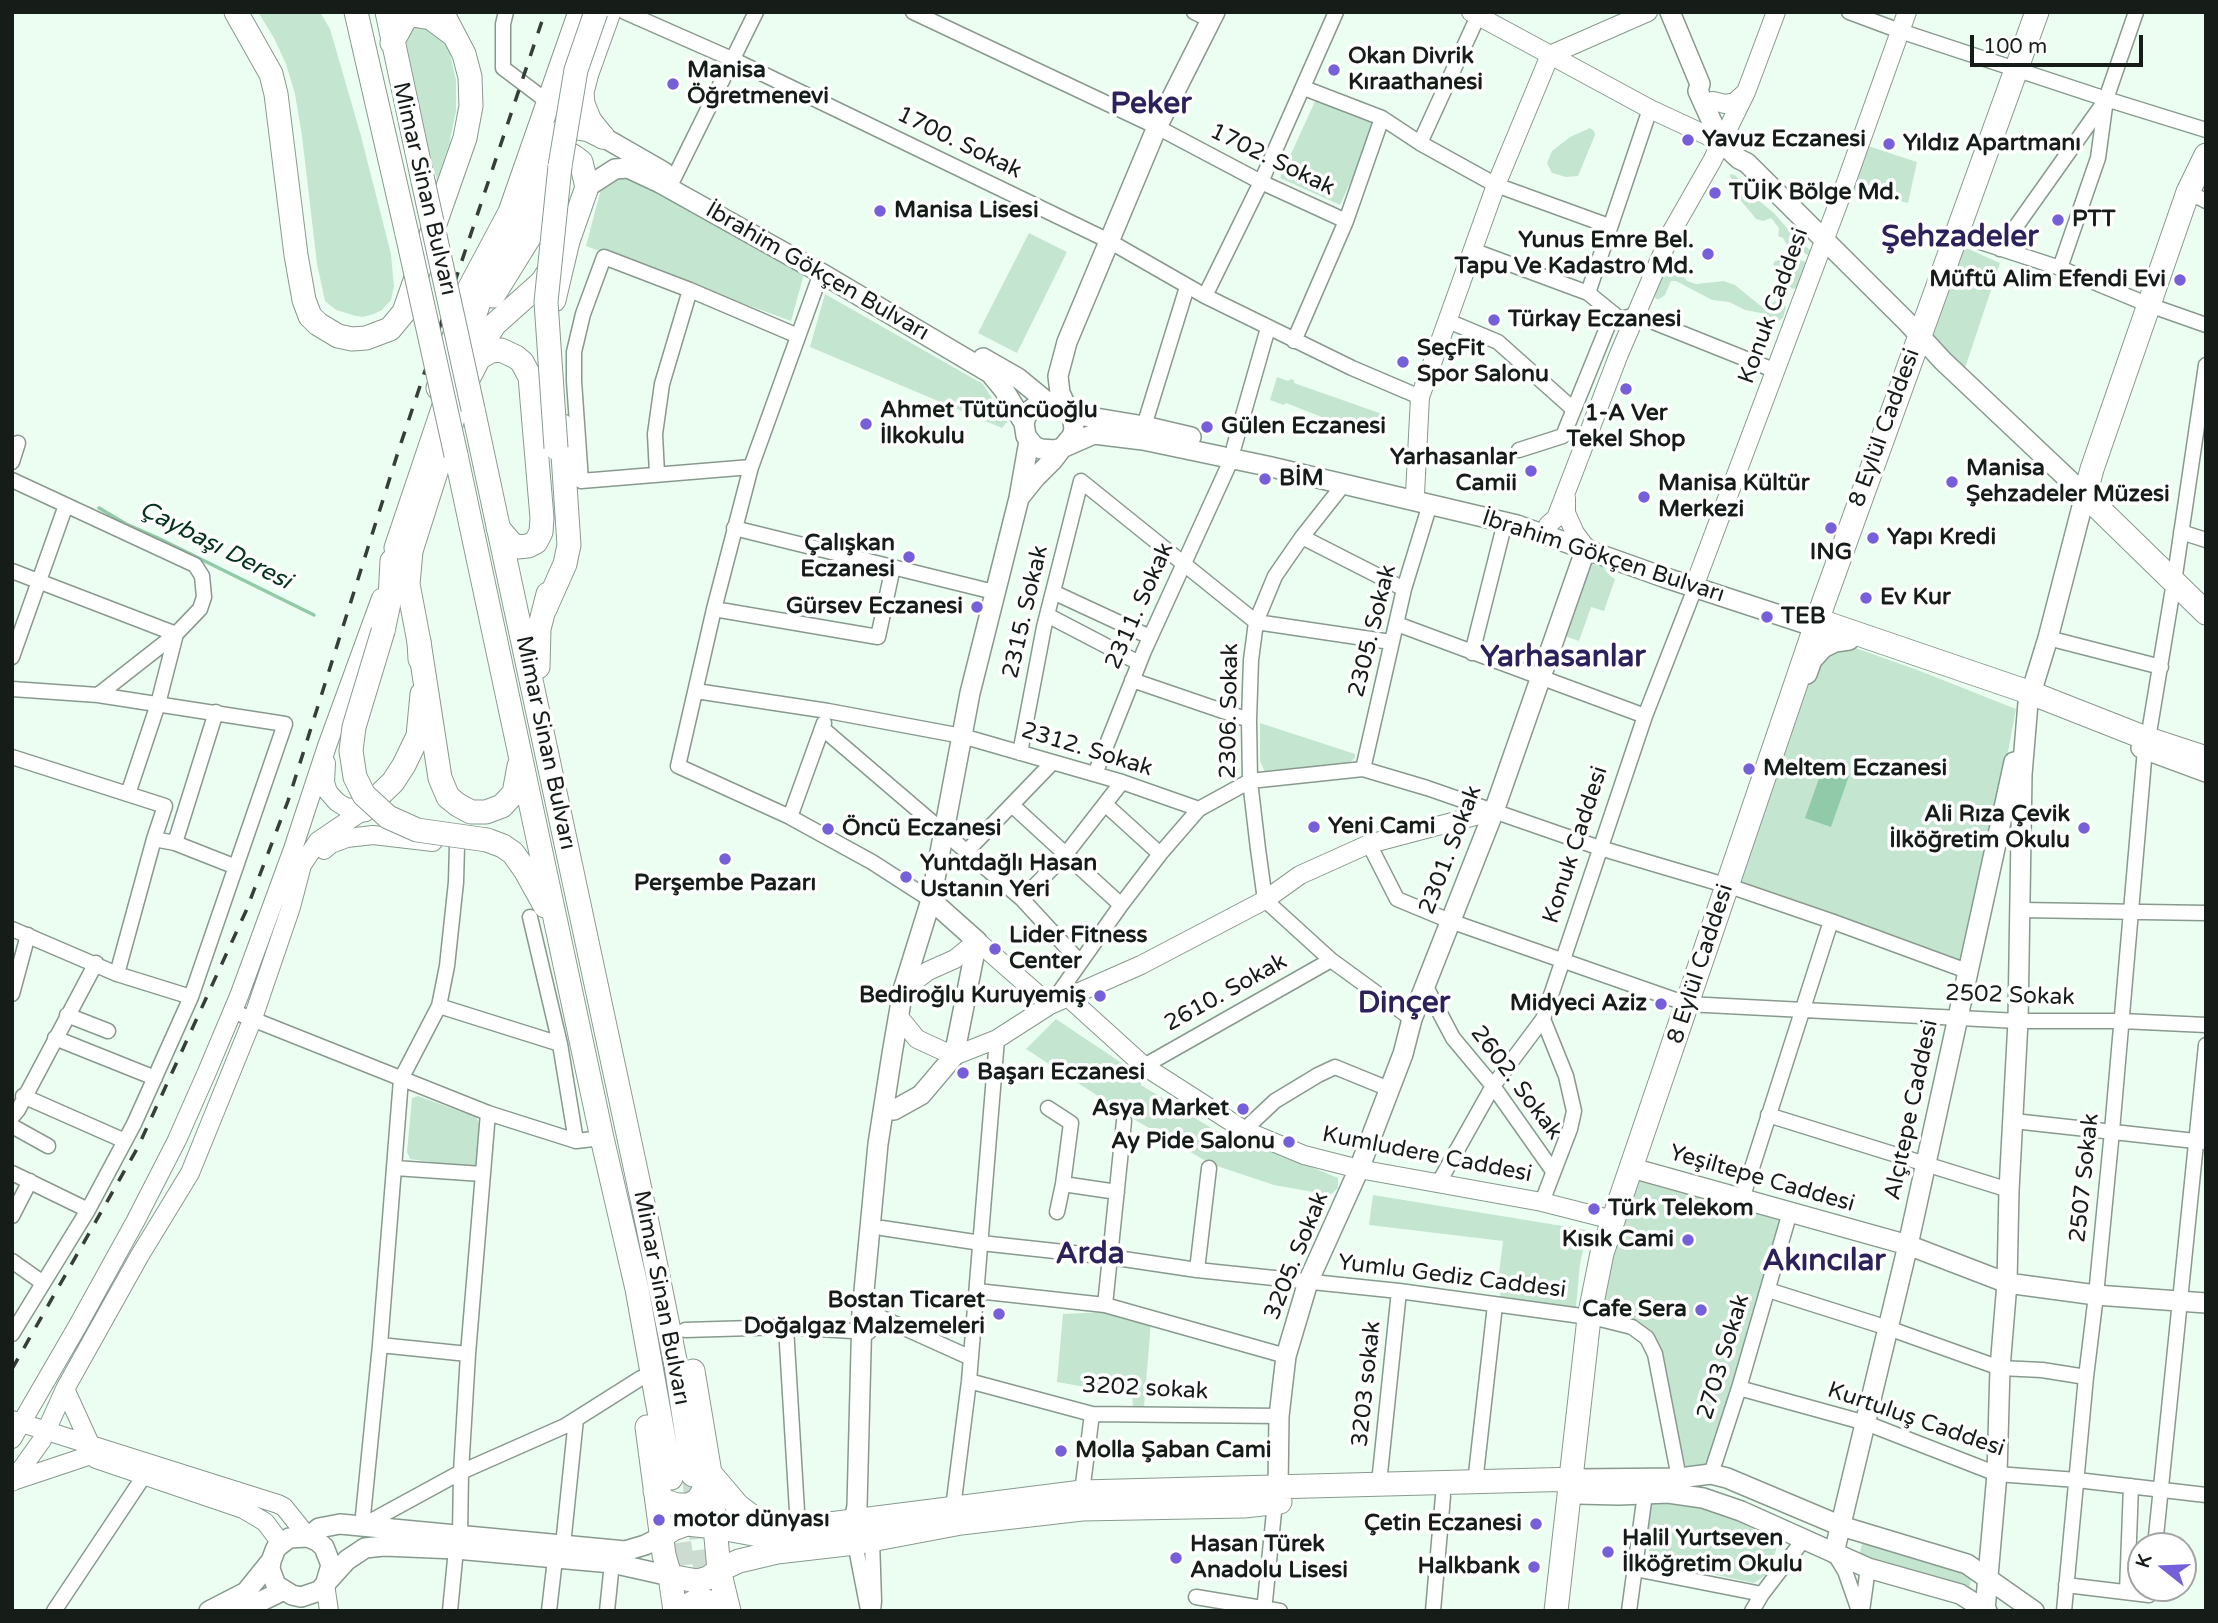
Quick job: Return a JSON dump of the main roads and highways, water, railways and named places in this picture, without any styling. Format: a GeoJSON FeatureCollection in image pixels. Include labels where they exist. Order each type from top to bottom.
{"type":"FeatureCollection","features":[{"type":"Feature","properties":{"kind":"main road"},"geometry":{"type":"LineString","coordinates":[[236,12],[271,74],[276,94],[304,300],[310,316],[318,324],[352,339],[379,335],[390,329],[404,312],[465,138],[471,106],[470,77],[458,40],[442,12]]}},
{"type":"Feature","properties":{"kind":"main road"},"geometry":{"type":"LineString","coordinates":[[340,12],[373,84]]}},
{"type":"Feature","properties":{"kind":"main road"},"geometry":{"type":"LineString","coordinates":[[356,12],[456,455],[602,1138],[682,1480]]}},
{"type":"Feature","properties":{"kind":"main road","name":"Mimar Sinan Bulvarı"},"geometry":{"type":"LineString","coordinates":[[387,12],[539,713],[676,1365],[682,1480]]}},
{"type":"Feature","properties":{"kind":"main road"},"geometry":{"type":"LineString","coordinates":[[563,951],[543,900],[513,853],[487,840],[417,830],[402,825],[374,806],[364,795],[355,777],[351,751],[354,727],[383,631],[390,598],[402,502],[469,289],[510,212],[580,12]]}},
{"type":"Feature","properties":{"kind":"main road"},"geometry":{"type":"LineString","coordinates":[[539,713],[539,629],[556,564],[556,448],[546,302],[560,166],[576,69],[596,12]]}},
{"type":"Feature","properties":{"kind":"main road"},"geometry":{"type":"LineString","coordinates":[[603,137],[590,121],[583,104],[582,92],[609,12]]}},
{"type":"Feature","properties":{"kind":"main road","name":"8 Eylül Caddesi"},"geometry":{"type":"LineString","coordinates":[[1556,1611],[1602,1253],[1635,1169],[1817,621],[2037,12]]}},
{"type":"Feature","properties":{"kind":"main road"},"geometry":{"type":"LineString","coordinates":[[392,43],[401,25],[408,16],[413,15],[431,18],[445,26],[458,40]]}},
{"type":"Feature","properties":{"kind":"main road"},"geometry":{"type":"LineString","coordinates":[[1019,498],[1072,436],[1074,421],[1060,393],[1059,366],[1157,127],[1207,15]]}},
{"type":"Feature","properties":{"kind":"main road"},"geometry":{"type":"LineString","coordinates":[[1675,17],[1700,84],[1698,91],[1723,136],[1744,154],[1747,163],[1944,361],[2206,613]]}},
{"type":"Feature","properties":{"kind":"main road"},"geometry":{"type":"LineString","coordinates":[[1700,84],[1708,88],[1723,136]]}},
{"type":"Feature","properties":{"kind":"main road"},"geometry":{"type":"LineString","coordinates":[[538,180],[547,145],[557,134],[571,127],[589,130],[603,137]]}},
{"type":"Feature","properties":{"kind":"main road","name":"İbrahim Gökçen Bulvarı"},"geometry":{"type":"LineString","coordinates":[[603,137],[671,183],[990,373],[1004,390],[1027,432]]}},
{"type":"Feature","properties":{"kind":"main road"},"geometry":{"type":"LineString","coordinates":[[394,554],[479,302],[521,223],[547,161],[556,154],[573,156],[581,162],[587,187],[568,241],[553,303],[569,545],[565,564],[545,609]]}},
{"type":"Feature","properties":{"kind":"main road"},"geometry":{"type":"LineString","coordinates":[[308,1537],[319,1528],[340,1524],[362,1526],[458,1542],[559,1552],[697,1581],[739,1561],[953,1508],[1081,1501],[1244,1506],[1276,1495],[1379,1483],[1574,1487],[1645,1494],[1668,1493],[1703,1499],[1741,1511],[1868,1568],[1960,1594],[1986,1610],[1997,1474],[2000,1368],[2007,1283],[2018,1021],[2022,774],[2029,698],[2048,638],[2092,469],[2149,304],[2197,196],[2206,155]]}},
{"type":"Feature","properties":{"kind":"main road"},"geometry":{"type":"LineString","coordinates":[[466,385],[478,327],[495,292],[545,209],[560,166]]}},
{"type":"Feature","properties":{"kind":"main road","name":"İbrahim Gökçen Bulvarı"},"geometry":{"type":"LineString","coordinates":[[587,187],[615,169],[628,168],[671,183],[1018,378],[1046,401]]}},
{"type":"Feature","properties":{"kind":"main road"},"geometry":{"type":"LineString","coordinates":[[520,756],[514,793],[502,806],[486,812],[471,812],[448,797],[440,778],[408,584],[411,551],[480,346],[495,324],[542,282],[568,241]]}},
{"type":"Feature","properties":{"kind":"main road"},"geometry":{"type":"LineString","coordinates":[[466,385],[479,358],[491,351],[501,351],[516,357],[530,377],[541,532],[536,542],[528,547],[517,547],[498,528]]}},
{"type":"Feature","properties":{"kind":"main road"},"geometry":{"type":"LineString","coordinates":[[1905,374],[1919,362],[1944,361]]}},
{"type":"Feature","properties":{"kind":"main road"},"geometry":{"type":"LineString","coordinates":[[863,1531],[857,1506],[865,1322],[878,1144],[903,990],[931,900],[962,736],[994,592],[1019,498],[1029,411],[1046,401],[1061,404],[1070,411]]}},
{"type":"Feature","properties":{"kind":"main road","name":"İbrahim Gökçen Bulvarı"},"geometry":{"type":"LineString","coordinates":[[1070,411],[1144,426],[1344,484],[1548,525],[1580,540],[1696,582],[1817,621],[2029,698],[2146,744],[2206,772]]}},
{"type":"Feature","properties":{"kind":"main road"},"geometry":{"type":"LineString","coordinates":[[1027,432],[1041,449],[1062,448]]}},
{"type":"Feature","properties":{"kind":"main road","name":"İbrahim Gökçen Bulvarı"},"geometry":{"type":"LineString","coordinates":[[1062,448],[1094,434],[1233,452],[1580,540]]}},
{"type":"Feature","properties":{"kind":"main road","name":"2301. Sokak"},"geometry":{"type":"LineString","coordinates":[[1359,1169],[1403,1054],[1412,1018],[1494,811],[1540,678],[1580,540]]}},
{"type":"Feature","properties":{"kind":"main road"},"geometry":{"type":"LineString","coordinates":[[1817,621],[1849,640],[2029,698]]}},
{"type":"Feature","properties":{"kind":"main road"},"geometry":{"type":"LineString","coordinates":[[1731,886],[1812,660],[1823,648],[1835,642],[1849,640]]}},
{"type":"Feature","properties":{"kind":"main road"},"geometry":{"type":"LineString","coordinates":[[364,810],[393,782],[418,736],[422,705],[419,642]]}},
{"type":"Feature","properties":{"kind":"main road","name":"Alçıtepe Caddesi"},"geometry":{"type":"LineString","coordinates":[[1833,1553],[1908,1245],[2029,698]]}},
{"type":"Feature","properties":{"kind":"main road","name":"İbrahim Gökçen Bulvarı"},"geometry":{"type":"LineString","coordinates":[[2146,744],[2206,758]]}},
{"type":"Feature","properties":{"kind":"main road"},"geometry":{"type":"LineString","coordinates":[[894,1110],[921,1095],[954,1056],[978,941],[931,900]]}},
{"type":"Feature","properties":{"kind":"main road"},"geometry":{"type":"LineString","coordinates":[[865,1322],[882,1227],[902,1038],[900,1017]]}},
{"type":"Feature","properties":{"kind":"main road"},"geometry":{"type":"LineString","coordinates":[[617,1081],[644,1146],[685,1329],[682,1480],[663,1536],[675,1611]]}},
{"type":"Feature","properties":{"kind":"main road"},"geometry":{"type":"LineString","coordinates":[[602,1138],[602,1187],[626,1291],[640,1378],[682,1480],[715,1527],[719,1570],[728,1611]]}},
{"type":"Feature","properties":{"kind":"main road","name":"3205. Sokak"},"geometry":{"type":"LineString","coordinates":[[1276,1495],[1279,1416],[1286,1356],[1308,1282],[1359,1169]]}},
{"type":"Feature","properties":{"kind":"main road"},"geometry":{"type":"LineString","coordinates":[[1593,1318],[1606,1257],[1635,1169]]}},
{"type":"Feature","properties":{"kind":"main road","name":"Yeşiltepe Caddesi"},"geometry":{"type":"LineString","coordinates":[[1635,1169],[1908,1245],[2007,1283],[2096,1295],[2206,1303]]}},
{"type":"Feature","properties":{"kind":"main road"},"geometry":{"type":"LineString","coordinates":[[1703,1499],[1711,1474]]}},
{"type":"Feature","properties":{"kind":"main road"},"geometry":{"type":"LineString","coordinates":[[1276,1495],[1443,1496],[1711,1474],[1727,1478],[1841,1526],[1967,1564],[2034,1611]]}},
{"type":"Feature","properties":{"kind":"main road"},"geometry":{"type":"LineString","coordinates":[[682,1480],[738,1506],[766,1524],[792,1529],[863,1531],[961,1523],[1081,1501]]}},
{"type":"Feature","properties":{"kind":"main road"},"geometry":{"type":"LineString","coordinates":[[1564,1611],[1574,1487]]}},
{"type":"Feature","properties":{"kind":"main road"},"geometry":{"type":"LineString","coordinates":[[559,1552],[625,1550],[645,1545],[687,1524],[753,1534],[770,1534],[792,1529]]}},
{"type":"Feature","properties":{"kind":"main road"},"geometry":{"type":"LineString","coordinates":[[290,1599],[272,1577],[271,1561],[281,1543],[299,1536],[308,1537],[324,1547],[329,1556],[330,1575],[326,1584]]}},
{"type":"Feature","properties":{"kind":"main road"},"geometry":{"type":"LineString","coordinates":[[241,1611],[319,1591],[347,1560],[365,1548],[458,1542]]}},
{"type":"Feature","properties":{"kind":"main road"},"geometry":{"type":"LineString","coordinates":[[209,1611],[246,1592],[271,1561]]}},
{"type":"Feature","properties":{"kind":"main road"},"geometry":{"type":"LineString","coordinates":[[684,1611],[699,1599],[721,1605],[728,1611]]}},
{"type":"Feature","properties":{"kind":"waterway","name":"Çaybaşı Deresi"},"geometry":{"type":"LineString","coordinates":[[99,508],[126,524],[314,615]]}},
{"type":"Feature","properties":{"kind":"tunnel"},"geometry":{"type":"LineString","coordinates":[[694,1482],[708,1597]]}},
{"type":"Feature","properties":{"kind":"tunnel"},"geometry":{"type":"LineString","coordinates":[[675,1509],[689,1611]]}},
{"type":"Feature","properties":{"kind":"railway"},"geometry":{"type":"LineString","coordinates":[[12,1369],[138,1147],[246,911],[288,801],[399,449],[545,12]]}},
{"type":"Feature","properties":{"kind":"place","name":"Okan Divrik Kıraathanesi"},"geometry":{"type":"Point","coordinates":[1334,70]}},
{"type":"Feature","properties":{"kind":"place","name":"Manisa Öğretmenevi"},"geometry":{"type":"Point","coordinates":[673,84]}},
{"type":"Feature","properties":{"kind":"place","name":"Yavuz Eczanesi"},"geometry":{"type":"Point","coordinates":[1688,140]}},
{"type":"Feature","properties":{"kind":"place","name":"Yıldız Apartmanı"},"geometry":{"type":"Point","coordinates":[1889,144]}},
{"type":"Feature","properties":{"kind":"place","name":"TÜİK Bölge Md."},"geometry":{"type":"Point","coordinates":[1715,193]}},
{"type":"Feature","properties":{"kind":"place","name":"Manisa Lisesi"},"geometry":{"type":"Point","coordinates":[880,211]}},
{"type":"Feature","properties":{"kind":"place","name":"PTT"},"geometry":{"type":"Point","coordinates":[2058,220]}},
{"type":"Feature","properties":{"kind":"place","name":"Yunus Emre Bel. Tapu Ve Kadastro Md."},"geometry":{"type":"Point","coordinates":[1708,254]}},
{"type":"Feature","properties":{"kind":"place","name":"Müftü Alim Efendi Evi"},"geometry":{"type":"Point","coordinates":[2180,280]}},
{"type":"Feature","properties":{"kind":"place","name":"Türkay Eczanesi"},"geometry":{"type":"Point","coordinates":[1494,320]}},
{"type":"Feature","properties":{"kind":"place","name":"SeçFit Spor Salonu"},"geometry":{"type":"Point","coordinates":[1403,362]}},
{"type":"Feature","properties":{"kind":"place","name":"1-A Ver Tekel Shop"},"geometry":{"type":"Point","coordinates":[1626,389]}},
{"type":"Feature","properties":{"kind":"place","name":"Ahmet Tütüncüoğlu İlkokulu"},"geometry":{"type":"Point","coordinates":[866,424]}},
{"type":"Feature","properties":{"kind":"place","name":"Gülen Eczanesi"},"geometry":{"type":"Point","coordinates":[1207,427]}},
{"type":"Feature","properties":{"kind":"place","name":"Yarhasanlar Camii"},"geometry":{"type":"Point","coordinates":[1531,471]}},
{"type":"Feature","properties":{"kind":"place","name":"BİM"},"geometry":{"type":"Point","coordinates":[1265,479]}},
{"type":"Feature","properties":{"kind":"place","name":"Manisa Şehzadeler Müzesi"},"geometry":{"type":"Point","coordinates":[1952,482]}},
{"type":"Feature","properties":{"kind":"place","name":"Manisa Kültür Merkezi"},"geometry":{"type":"Point","coordinates":[1644,497]}},
{"type":"Feature","properties":{"kind":"place","name":"ING"},"geometry":{"type":"Point","coordinates":[1831,528]}},
{"type":"Feature","properties":{"kind":"place","name":"Yapı Kredi"},"geometry":{"type":"Point","coordinates":[1873,538]}},
{"type":"Feature","properties":{"kind":"place","name":"Çalışkan Eczanesi"},"geometry":{"type":"Point","coordinates":[909,557]}},
{"type":"Feature","properties":{"kind":"place","name":"Ev Kur"},"geometry":{"type":"Point","coordinates":[1866,598]}},
{"type":"Feature","properties":{"kind":"place","name":"Gürsev Eczanesi"},"geometry":{"type":"Point","coordinates":[977,607]}},
{"type":"Feature","properties":{"kind":"place","name":"TEB"},"geometry":{"type":"Point","coordinates":[1767,617]}},
{"type":"Feature","properties":{"kind":"place","name":"Meltem Eczanesi"},"geometry":{"type":"Point","coordinates":[1749,769]}},
{"type":"Feature","properties":{"kind":"place","name":"Yeni Cami"},"geometry":{"type":"Point","coordinates":[1314,827]}},
{"type":"Feature","properties":{"kind":"place","name":"Ali Rıza Çevik İlköğretim Okulu"},"geometry":{"type":"Point","coordinates":[2084,828]}},
{"type":"Feature","properties":{"kind":"place","name":"Öncü Eczanesi"},"geometry":{"type":"Point","coordinates":[828,829]}},
{"type":"Feature","properties":{"kind":"place","name":"Perşembe Pazarı"},"geometry":{"type":"Point","coordinates":[725,859]}},
{"type":"Feature","properties":{"kind":"place","name":"Yuntdağlı Hasan Ustanın Yeri"},"geometry":{"type":"Point","coordinates":[906,877]}},
{"type":"Feature","properties":{"kind":"place","name":"Lider Fitness Center"},"geometry":{"type":"Point","coordinates":[995,949]}},
{"type":"Feature","properties":{"kind":"place","name":"Bediroğlu Kuruyemiş"},"geometry":{"type":"Point","coordinates":[1100,996]}},
{"type":"Feature","properties":{"kind":"place","name":"Midyeci Aziz"},"geometry":{"type":"Point","coordinates":[1661,1004]}},
{"type":"Feature","properties":{"kind":"place","name":"Başarı Eczanesi"},"geometry":{"type":"Point","coordinates":[963,1073]}},
{"type":"Feature","properties":{"kind":"place","name":"Asya Market"},"geometry":{"type":"Point","coordinates":[1243,1109]}},
{"type":"Feature","properties":{"kind":"place","name":"Ay Pide Salonu"},"geometry":{"type":"Point","coordinates":[1289,1142]}},
{"type":"Feature","properties":{"kind":"place","name":"Türk Telekom"},"geometry":{"type":"Point","coordinates":[1594,1209]}},
{"type":"Feature","properties":{"kind":"place","name":"Kısık Cami"},"geometry":{"type":"Point","coordinates":[1688,1240]}},
{"type":"Feature","properties":{"kind":"place","name":"Cafe Sera"},"geometry":{"type":"Point","coordinates":[1701,1310]}},
{"type":"Feature","properties":{"kind":"place","name":"Bostan Ticaret Doğalgaz Malzemeleri"},"geometry":{"type":"Point","coordinates":[999,1314]}},
{"type":"Feature","properties":{"kind":"place","name":"Molla Şaban Cami"},"geometry":{"type":"Point","coordinates":[1061,1451]}},
{"type":"Feature","properties":{"kind":"place","name":"motor dünyası"},"geometry":{"type":"Point","coordinates":[659,1520]}},
{"type":"Feature","properties":{"kind":"place","name":"Çetin Eczanesi"},"geometry":{"type":"Point","coordinates":[1536,1524]}},
{"type":"Feature","properties":{"kind":"place","name":"Halil Yurtseven İlköğretim Okulu"},"geometry":{"type":"Point","coordinates":[1608,1552]}},
{"type":"Feature","properties":{"kind":"place","name":"Hasan Türek Anadolu Lisesi"},"geometry":{"type":"Point","coordinates":[1176,1558]}},
{"type":"Feature","properties":{"kind":"place","name":"Halkbank"},"geometry":{"type":"Point","coordinates":[1534,1567]}},
{"type":"Feature","properties":{"kind":"district","name":"Peker"},"geometry":{"type":"Point","coordinates":[1151,105]}},
{"type":"Feature","properties":{"kind":"district","name":"Şehzadeler"},"geometry":{"type":"Point","coordinates":[1960,238]}},
{"type":"Feature","properties":{"kind":"district","name":"Yarhasanlar"},"geometry":{"type":"Point","coordinates":[1563,658]}},
{"type":"Feature","properties":{"kind":"district","name":"Dinçer"},"geometry":{"type":"Point","coordinates":[1404,1004]}},
{"type":"Feature","properties":{"kind":"district","name":"Arda"},"geometry":{"type":"Point","coordinates":[1090,1255]}},
{"type":"Feature","properties":{"kind":"district","name":"Akıncılar"},"geometry":{"type":"Point","coordinates":[1824,1262]}}]}
